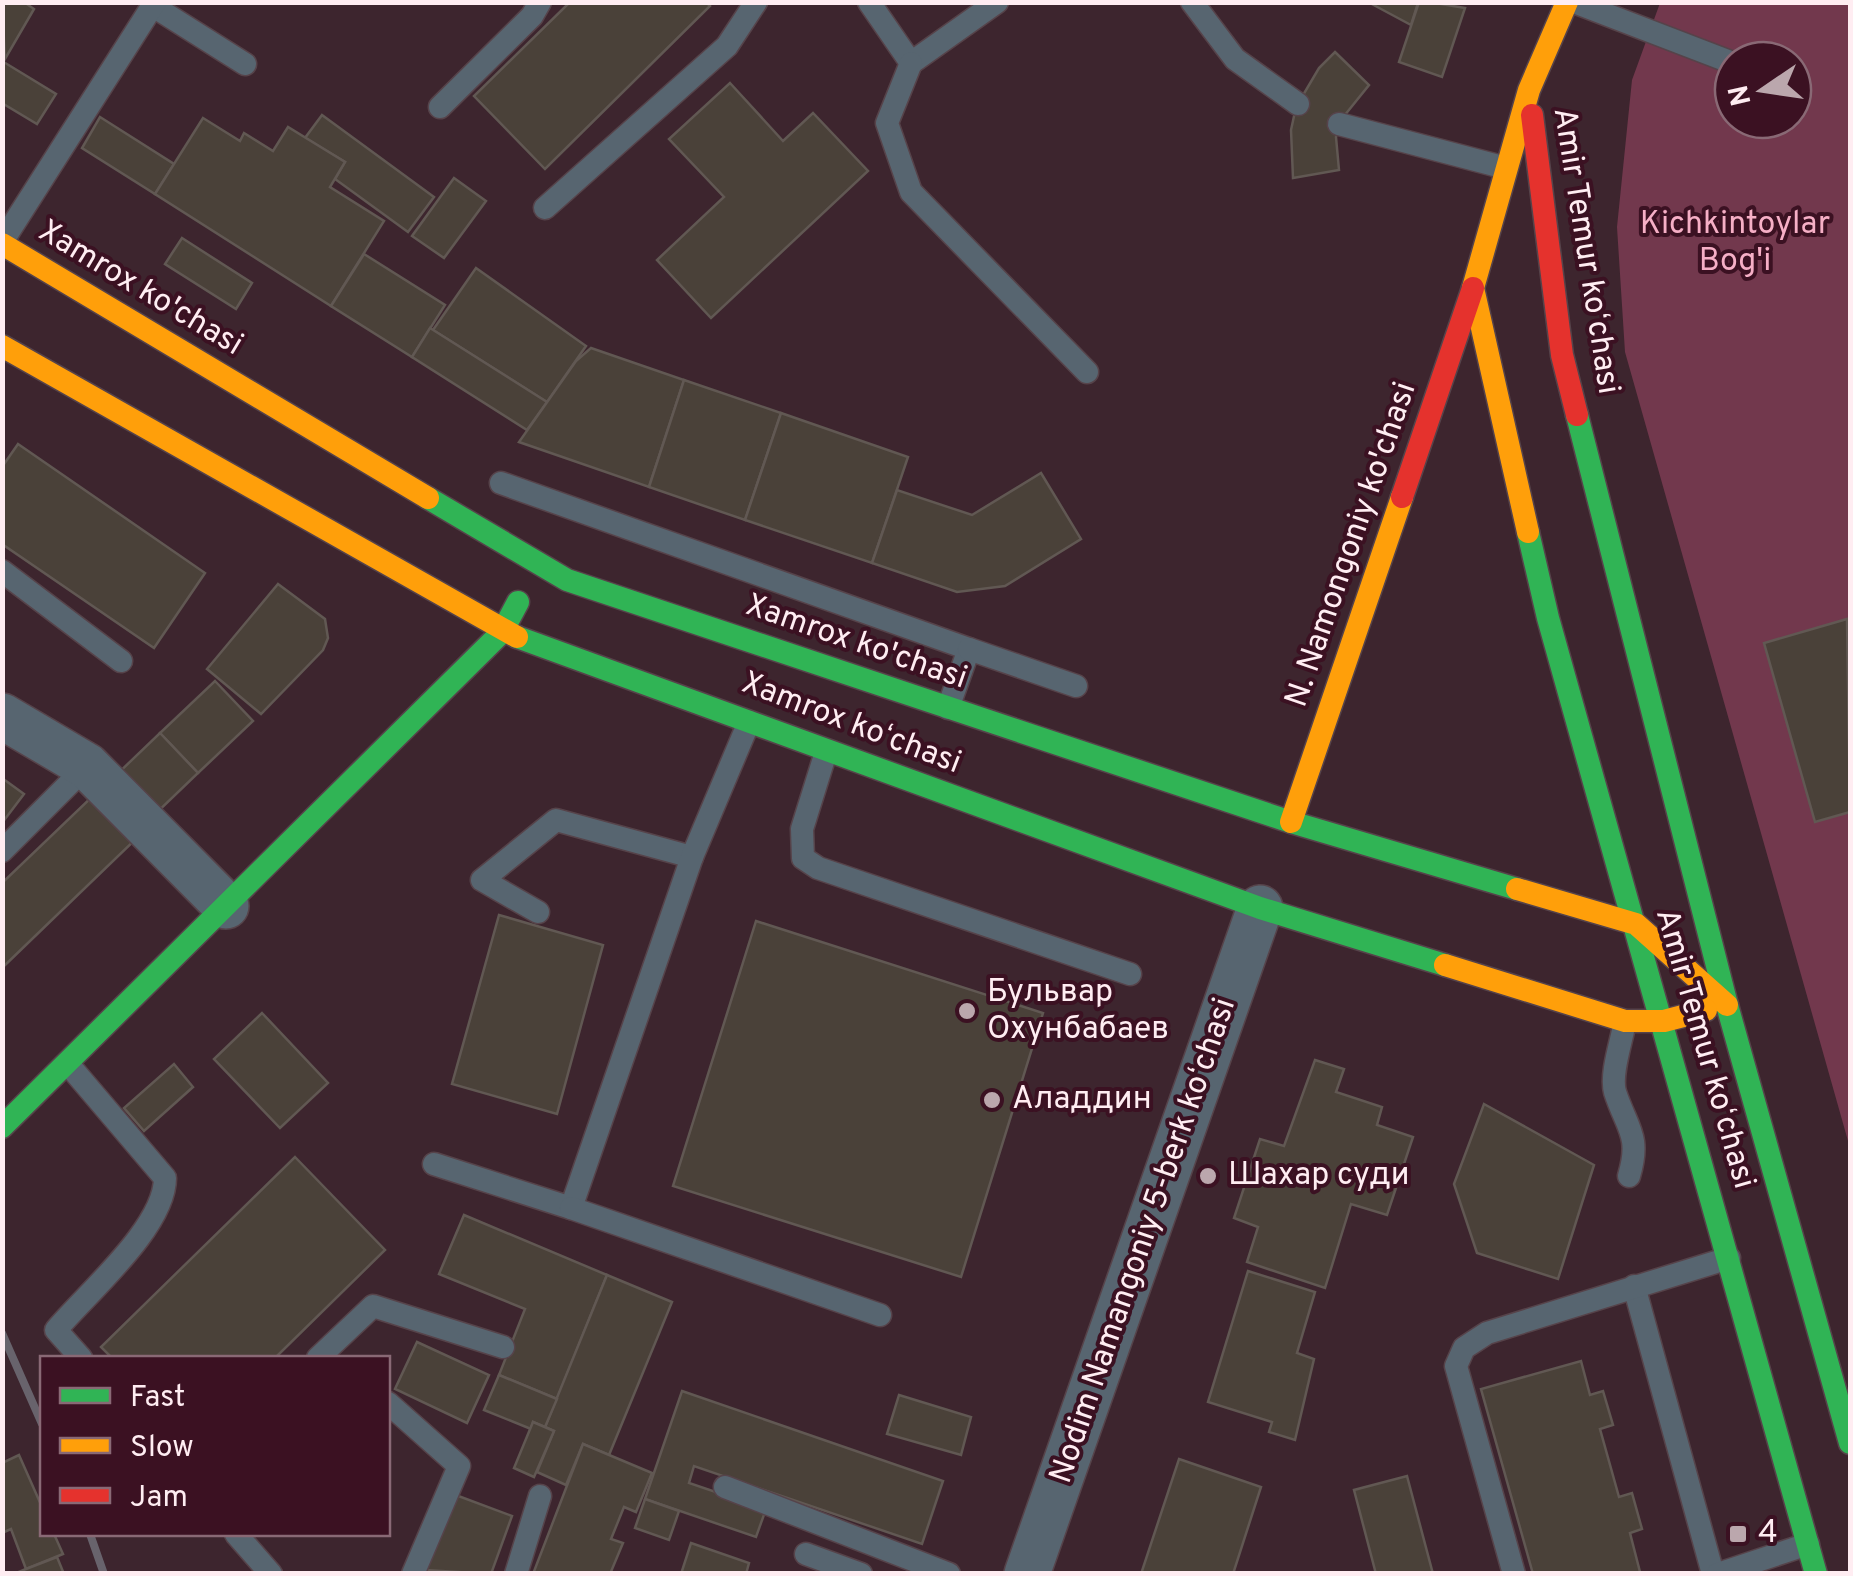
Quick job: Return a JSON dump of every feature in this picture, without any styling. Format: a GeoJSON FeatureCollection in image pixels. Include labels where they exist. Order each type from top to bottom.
{"type":"FeatureCollection","features":[{"type":"Feature","properties":{"kind":"main road"},"geometry":{"type":"LineString","coordinates":[[1528,90],[1571,2]]}},
{"type":"Feature","properties":{"kind":"main road","name":"Amir Temur koʻchasi"},"geometry":{"type":"LineString","coordinates":[[1528,90],[1473,288],[1548,618],[1816,1574]]}},
{"type":"Feature","properties":{"kind":"main road","name":"Amir Temur koʻchasi"},"geometry":{"type":"LineString","coordinates":[[1528,90],[1562,354],[1728,1004],[1850,1443]]}},
{"type":"Feature","properties":{"kind":"main road","name":"Xamrox ko'chasi"},"geometry":{"type":"LineString","coordinates":[[2,243],[567,580],[1290,822],[1636,924],[1728,1004]]}},
{"type":"Feature","properties":{"kind":"main road","name":"N. Namongoniy ko'chasi"},"geometry":{"type":"LineString","coordinates":[[1290,822],[1473,288]]}},
{"type":"Feature","properties":{"kind":"main road","name":"Xamrox koʻchasi"},"geometry":{"type":"LineString","coordinates":[[3,349],[502,632],[750,719],[826,752],[1260,908],[1625,1021],[1664,1021],[1728,1004]]}},
{"type":"Feature","properties":{"kind":"main road"},"geometry":{"type":"LineString","coordinates":[[2,1127],[502,632],[540,564]]}},
{"type":"Feature","properties":{"kind":"street"},"geometry":{"type":"LineString","coordinates":[[2,716],[87,766],[226,906]]}},
{"type":"Feature","properties":{"kind":"street","name":"Nodim Namangoniy 5-berk koʻchasi"},"geometry":{"type":"LineString","coordinates":[[1027,1574],[1260,908]]}},
{"type":"Feature","properties":{"kind":"lane"},"geometry":{"type":"LineString","coordinates":[[440,107],[532,16],[540,2]]}},
{"type":"Feature","properties":{"kind":"lane"},"geometry":{"type":"LineString","coordinates":[[545,208],[727,46],[756,2]]}},
{"type":"Feature","properties":{"kind":"lane"},"geometry":{"type":"LineString","coordinates":[[869,2],[911,63]]}},
{"type":"Feature","properties":{"kind":"lane"},"geometry":{"type":"LineString","coordinates":[[997,2],[911,63],[887,123],[911,192],[1087,372]]}},
{"type":"Feature","properties":{"kind":"lane"},"geometry":{"type":"LineString","coordinates":[[1192,2],[1235,59],[1298,104]]}},
{"type":"Feature","properties":{"kind":"lane"},"geometry":{"type":"LineString","coordinates":[[1571,2],[1713,55]]}},
{"type":"Feature","properties":{"kind":"lane"},"geometry":{"type":"LineString","coordinates":[[2,243],[154,4],[245,64]]}},
{"type":"Feature","properties":{"kind":"lane"},"geometry":{"type":"LineString","coordinates":[[1339,124],[1506,168]]}},
{"type":"Feature","properties":{"kind":"lane"},"geometry":{"type":"LineString","coordinates":[[501,482],[1076,686]]}},
{"type":"Feature","properties":{"kind":"lane"},"geometry":{"type":"LineString","coordinates":[[2,570],[121,660]]}},
{"type":"Feature","properties":{"kind":"lane"},"geometry":{"type":"LineString","coordinates":[[948,708],[969,648]]}},
{"type":"Feature","properties":{"kind":"lane"},"geometry":{"type":"LineString","coordinates":[[571,1208],[692,857],[750,719]]}},
{"type":"Feature","properties":{"kind":"lane"},"geometry":{"type":"LineString","coordinates":[[826,752],[802,828],[803,858],[818,868],[1130,974]]}},
{"type":"Feature","properties":{"kind":"lane"},"geometry":{"type":"LineString","coordinates":[[2,850],[87,766]]}},
{"type":"Feature","properties":{"kind":"lane"},"geometry":{"type":"LineString","coordinates":[[538,912],[482,880],[556,820],[692,857]]}},
{"type":"Feature","properties":{"kind":"lane"},"geometry":{"type":"LineString","coordinates":[[1625,1021],[1614,1090],[1629,1118],[1636,1150],[1628,1176]]}},
{"type":"Feature","properties":{"kind":"lane"},"geometry":{"type":"LineString","coordinates":[[68,1064],[165,1178],[165,1197],[153,1220],[56,1330],[79,1356]]}},
{"type":"Feature","properties":{"kind":"lane"},"geometry":{"type":"LineString","coordinates":[[434,1164],[880,1315]]}},
{"type":"Feature","properties":{"kind":"lane"},"geometry":{"type":"LineString","coordinates":[[1514,1574],[1456,1366],[1464,1348],[1486,1333],[1729,1258]]}},
{"type":"Feature","properties":{"kind":"lane"},"geometry":{"type":"LineString","coordinates":[[1634,1286],[1715,1574],[1808,1544]]}},
{"type":"Feature","properties":{"kind":"lane"},"geometry":{"type":"LineString","coordinates":[[327,1356],[373,1306],[503,1347]]}},
{"type":"Feature","properties":{"kind":"lane"},"geometry":{"type":"LineString","coordinates":[[390,1405],[459,1466],[414,1574]]}},
{"type":"Feature","properties":{"kind":"lane"},"geometry":{"type":"LineString","coordinates":[[726,1487],[949,1574]]}},
{"type":"Feature","properties":{"kind":"lane"},"geometry":{"type":"LineString","coordinates":[[516,1574],[540,1496]]}},
{"type":"Feature","properties":{"kind":"lane"},"geometry":{"type":"LineString","coordinates":[[238,1536],[271,1574]]}},
{"type":"Feature","properties":{"kind":"lane"},"geometry":{"type":"LineString","coordinates":[[806,1554],[861,1574]]}},
{"type":"Feature","properties":{"kind":"green space","name":"Kichkintoylar Bog'i"},"geometry":{"type":"Polygon","coordinates":[[[1660,3],[1850,3],[1850,1148],[1625,352],[1617,227],[1632,80],[1660,3]]]}},
{"type":"Feature","properties":{"kind":"building"},"geometry":{"type":"Polygon","coordinates":[[[2,2],[24,2],[34,9],[5,59],[2,2]]]}},
{"type":"Feature","properties":{"kind":"building"},"geometry":{"type":"Polygon","coordinates":[[[570,2],[706,2],[710,6],[545,169],[474,96],[570,2]]]}},
{"type":"Feature","properties":{"kind":"building"},"geometry":{"type":"Polygon","coordinates":[[[1368,2],[1417,2],[1418,3],[1411,25],[1368,2]]]}},
{"type":"Feature","properties":{"kind":"building"},"geometry":{"type":"Polygon","coordinates":[[[1419,2],[1465,8],[1442,77],[1399,62],[1419,2]]]}},
{"type":"Feature","properties":{"kind":"building"},"geometry":{"type":"Polygon","coordinates":[[[1335,52],[1369,85],[1340,121],[1336,137],[1339,170],[1293,178],[1291,130],[1296,107],[1319,68],[1335,52]]]}},
{"type":"Feature","properties":{"kind":"building"},"geometry":{"type":"Polygon","coordinates":[[[2,61],[56,94],[37,124],[2,103],[2,61]]]}},
{"type":"Feature","properties":{"kind":"building"},"geometry":{"type":"Polygon","coordinates":[[[730,83],[783,141],[813,113],[868,171],[711,318],[657,260],[724,197],[669,139],[730,83]]]}},
{"type":"Feature","properties":{"kind":"building"},"geometry":{"type":"Polygon","coordinates":[[[322,115],[434,197],[408,232],[335,179],[345,162],[305,138],[322,115]]]}},
{"type":"Feature","properties":{"kind":"building"},"geometry":{"type":"Polygon","coordinates":[[[100,117],[174,164],[155,194],[82,148],[100,117]]]}},
{"type":"Feature","properties":{"kind":"building"},"geometry":{"type":"Polygon","coordinates":[[[203,118],[240,141],[244,133],[273,151],[288,127],[345,162],[330,187],[384,221],[331,306],[155,194],[203,118]]]}},
{"type":"Feature","properties":{"kind":"building"},"geometry":{"type":"Polygon","coordinates":[[[454,178],[486,201],[444,258],[412,236],[454,178]]]}},
{"type":"Feature","properties":{"kind":"building"},"geometry":{"type":"Polygon","coordinates":[[[182,238],[252,283],[236,309],[165,264],[182,238]]]}},
{"type":"Feature","properties":{"kind":"building"},"geometry":{"type":"Polygon","coordinates":[[[364,254],[445,305],[412,357],[331,306],[364,254]]]}},
{"type":"Feature","properties":{"kind":"building"},"geometry":{"type":"Polygon","coordinates":[[[476,268],[586,346],[547,402],[433,330],[476,268]]]}},
{"type":"Feature","properties":{"kind":"building"},"geometry":{"type":"Polygon","coordinates":[[[430,328],[547,402],[527,430],[412,357],[430,328]]]}},
{"type":"Feature","properties":{"kind":"building"},"geometry":{"type":"Polygon","coordinates":[[[591,348],[684,380],[649,487],[519,442],[576,361],[591,348]]]}},
{"type":"Feature","properties":{"kind":"building"},"geometry":{"type":"Polygon","coordinates":[[[684,380],[781,413],[745,520],[649,487],[684,380]]]}},
{"type":"Feature","properties":{"kind":"building"},"geometry":{"type":"Polygon","coordinates":[[[781,413],[908,457],[872,563],[745,520],[781,413]]]}},
{"type":"Feature","properties":{"kind":"building"},"geometry":{"type":"Polygon","coordinates":[[[18,444],[205,573],[154,648],[2,544],[2,467],[18,444]]]}},
{"type":"Feature","properties":{"kind":"building"},"geometry":{"type":"Polygon","coordinates":[[[1041,473],[1081,539],[1005,586],[957,592],[872,563],[897,490],[972,515],[1041,473]]]}},
{"type":"Feature","properties":{"kind":"building"},"geometry":{"type":"Polygon","coordinates":[[[278,584],[325,619],[328,638],[323,650],[261,714],[207,669],[278,584]]]}},
{"type":"Feature","properties":{"kind":"building"},"geometry":{"type":"Polygon","coordinates":[[[1847,619],[1850,812],[1815,822],[1764,643],[1847,619]]]}},
{"type":"Feature","properties":{"kind":"building"},"geometry":{"type":"Polygon","coordinates":[[[215,681],[253,721],[198,773],[160,733],[215,681]]]}},
{"type":"Feature","properties":{"kind":"building"},"geometry":{"type":"Polygon","coordinates":[[[160,733],[198,773],[148,821],[110,781],[160,733]]]}},
{"type":"Feature","properties":{"kind":"building"},"geometry":{"type":"Polygon","coordinates":[[[2,778],[24,794],[2,823],[2,778]]]}},
{"type":"Feature","properties":{"kind":"building"},"geometry":{"type":"Polygon","coordinates":[[[98,791],[140,835],[2,968],[2,883],[98,791]]]}},
{"type":"Feature","properties":{"kind":"building"},"geometry":{"type":"Polygon","coordinates":[[[499,915],[603,945],[557,1114],[452,1084],[499,915]]]}},
{"type":"Feature","properties":{"kind":"building"},"geometry":{"type":"Polygon","coordinates":[[[756,921],[1043,1013],[961,1277],[673,1186],[756,921]]]}},
{"type":"Feature","properties":{"kind":"building"},"geometry":{"type":"Polygon","coordinates":[[[262,1013],[328,1083],[280,1128],[214,1059],[262,1013]]]}},
{"type":"Feature","properties":{"kind":"building"},"geometry":{"type":"Polygon","coordinates":[[[1315,1060],[1344,1069],[1336,1092],[1382,1107],[1377,1125],[1413,1137],[1387,1215],[1351,1204],[1325,1288],[1247,1262],[1258,1227],[1234,1218],[1260,1139],[1284,1146],[1315,1060]]]}},
{"type":"Feature","properties":{"kind":"building"},"geometry":{"type":"Polygon","coordinates":[[[174,1064],[193,1087],[144,1131],[124,1108],[174,1064]]]}},
{"type":"Feature","properties":{"kind":"building"},"geometry":{"type":"Polygon","coordinates":[[[1484,1104],[1594,1165],[1558,1279],[1477,1253],[1454,1184],[1484,1104]]]}},
{"type":"Feature","properties":{"kind":"building"},"geometry":{"type":"Polygon","coordinates":[[[295,1157],[385,1250],[277,1356],[110,1356],[101,1347],[295,1157]]]}},
{"type":"Feature","properties":{"kind":"building"},"geometry":{"type":"Polygon","coordinates":[[[464,1215],[607,1275],[557,1399],[499,1375],[525,1309],[439,1274],[464,1215]]]}},
{"type":"Feature","properties":{"kind":"building"},"geometry":{"type":"Polygon","coordinates":[[[1248,1271],[1315,1292],[1297,1353],[1314,1359],[1295,1440],[1269,1432],[1272,1422],[1208,1402],[1248,1271]]]}},
{"type":"Feature","properties":{"kind":"building"},"geometry":{"type":"Polygon","coordinates":[[[607,1275],[672,1302],[609,1455],[583,1444],[566,1485],[537,1472],[554,1431],[545,1427],[607,1275]]]}},
{"type":"Feature","properties":{"kind":"building"},"geometry":{"type":"Polygon","coordinates":[[[417,1342],[489,1375],[467,1423],[395,1389],[417,1342]]]}},
{"type":"Feature","properties":{"kind":"building"},"geometry":{"type":"Polygon","coordinates":[[[1581,1361],[1590,1395],[1603,1391],[1613,1425],[1600,1429],[1619,1497],[1632,1493],[1642,1529],[1630,1533],[1640,1572],[1634,1574],[1533,1574],[1481,1389],[1581,1361]]]}},
{"type":"Feature","properties":{"kind":"building"},"geometry":{"type":"Polygon","coordinates":[[[499,1375],[557,1399],[545,1427],[533,1422],[531,1429],[484,1410],[499,1375]]]}},
{"type":"Feature","properties":{"kind":"building"},"geometry":{"type":"Polygon","coordinates":[[[682,1391],[943,1481],[922,1544],[694,1466],[689,1483],[766,1509],[756,1537],[645,1499],[682,1391]]]}},
{"type":"Feature","properties":{"kind":"building"},"geometry":{"type":"Polygon","coordinates":[[[899,1395],[971,1417],[961,1455],[887,1434],[899,1395]]]}},
{"type":"Feature","properties":{"kind":"building"},"geometry":{"type":"Polygon","coordinates":[[[533,1422],[554,1431],[534,1477],[514,1468],[533,1422]]]}},
{"type":"Feature","properties":{"kind":"building"},"geometry":{"type":"Polygon","coordinates":[[[583,1444],[652,1473],[636,1512],[624,1507],[611,1539],[623,1543],[610,1574],[533,1574],[583,1444]]]}},
{"type":"Feature","properties":{"kind":"building"},"geometry":{"type":"Polygon","coordinates":[[[19,1455],[40,1502],[40,1536],[55,1536],[63,1554],[26,1569],[11,1529],[2,1533],[2,1463],[19,1455]]]}},
{"type":"Feature","properties":{"kind":"building"},"geometry":{"type":"Polygon","coordinates":[[[1179,1459],[1261,1487],[1233,1574],[1141,1574],[1179,1459]]]}},
{"type":"Feature","properties":{"kind":"building"},"geometry":{"type":"Polygon","coordinates":[[[1407,1476],[1433,1574],[1376,1574],[1354,1490],[1407,1476]]]}},
{"type":"Feature","properties":{"kind":"building"},"geometry":{"type":"Polygon","coordinates":[[[453,1494],[512,1516],[491,1574],[425,1570],[453,1494]]]}},
{"type":"Feature","properties":{"kind":"building"},"geometry":{"type":"Polygon","coordinates":[[[645,1499],[679,1511],[669,1540],[635,1528],[645,1499]]]}},
{"type":"Feature","properties":{"kind":"building"},"geometry":{"type":"Polygon","coordinates":[[[691,1543],[749,1563],[746,1574],[681,1574],[691,1543]]]}},
{"type":"Feature","properties":{"kind":"building"},"geometry":{"type":"Polygon","coordinates":[[[57,1557],[64,1574],[14,1574],[26,1569],[57,1557]]]}},
{"type":"Feature","properties":{"kind":"railway"},"geometry":{"type":"LineString","coordinates":[[2,1333],[40,1419]]}},
{"type":"Feature","properties":{"kind":"railway"},"geometry":{"type":"LineString","coordinates":[[91,1536],[104,1574]]}},
{"type":"Feature","properties":{"kind":"traffic: fast"},"geometry":{"type":"LineString","coordinates":[[1577,415],[1727,1005],[1850,1443]]}},
{"type":"Feature","properties":{"kind":"traffic: fast"},"geometry":{"type":"LineString","coordinates":[[428,498],[567,580],[1291,822],[1517,889]]}},
{"type":"Feature","properties":{"kind":"traffic: fast"},"geometry":{"type":"LineString","coordinates":[[1528,532],[1548,618],[1816,1574]]}},
{"type":"Feature","properties":{"kind":"traffic: fast"},"geometry":{"type":"LineString","coordinates":[[2,1127],[502,632],[518,602]]}},
{"type":"Feature","properties":{"kind":"traffic: fast"},"geometry":{"type":"LineString","coordinates":[[517,637],[1260,908],[1445,965]]}},
{"type":"Feature","properties":{"kind":"traffic: slow"},"geometry":{"type":"LineString","coordinates":[[1528,532],[1473,288],[1529,90],[1567,2]]}},
{"type":"Feature","properties":{"kind":"traffic: slow"},"geometry":{"type":"LineString","coordinates":[[2,244],[428,498]]}},
{"type":"Feature","properties":{"kind":"traffic: slow"},"geometry":{"type":"LineString","coordinates":[[2,346],[517,637]]}},
{"type":"Feature","properties":{"kind":"traffic: slow"},"geometry":{"type":"LineString","coordinates":[[1291,822],[1402,497]]}},
{"type":"Feature","properties":{"kind":"traffic: slow"},"geometry":{"type":"LineString","coordinates":[[1517,889],[1636,924],[1727,1005]]}},
{"type":"Feature","properties":{"kind":"traffic: slow"},"geometry":{"type":"LineString","coordinates":[[1445,965],[1625,1021],[1664,1021],[1706,1010]]}},
{"type":"Feature","properties":{"kind":"traffic: jam"},"geometry":{"type":"LineString","coordinates":[[1532,115],[1562,355],[1577,415]]}},
{"type":"Feature","properties":{"kind":"traffic: jam"},"geometry":{"type":"LineString","coordinates":[[1402,497],[1473,288]]}},
{"type":"Feature","properties":{"kind":"place","name":"Бульвар Охунбабаев"},"geometry":{"type":"Point","coordinates":[967,1011]}},
{"type":"Feature","properties":{"kind":"place","name":"Аладдин"},"geometry":{"type":"Point","coordinates":[992,1100]}},
{"type":"Feature","properties":{"kind":"place","name":"Шахар суди"},"geometry":{"type":"Point","coordinates":[1208,1176]}},
{"type":"Feature","properties":{"kind":"place","name":"4"},"geometry":{"type":"Point","coordinates":[1738,1534]}}]}
